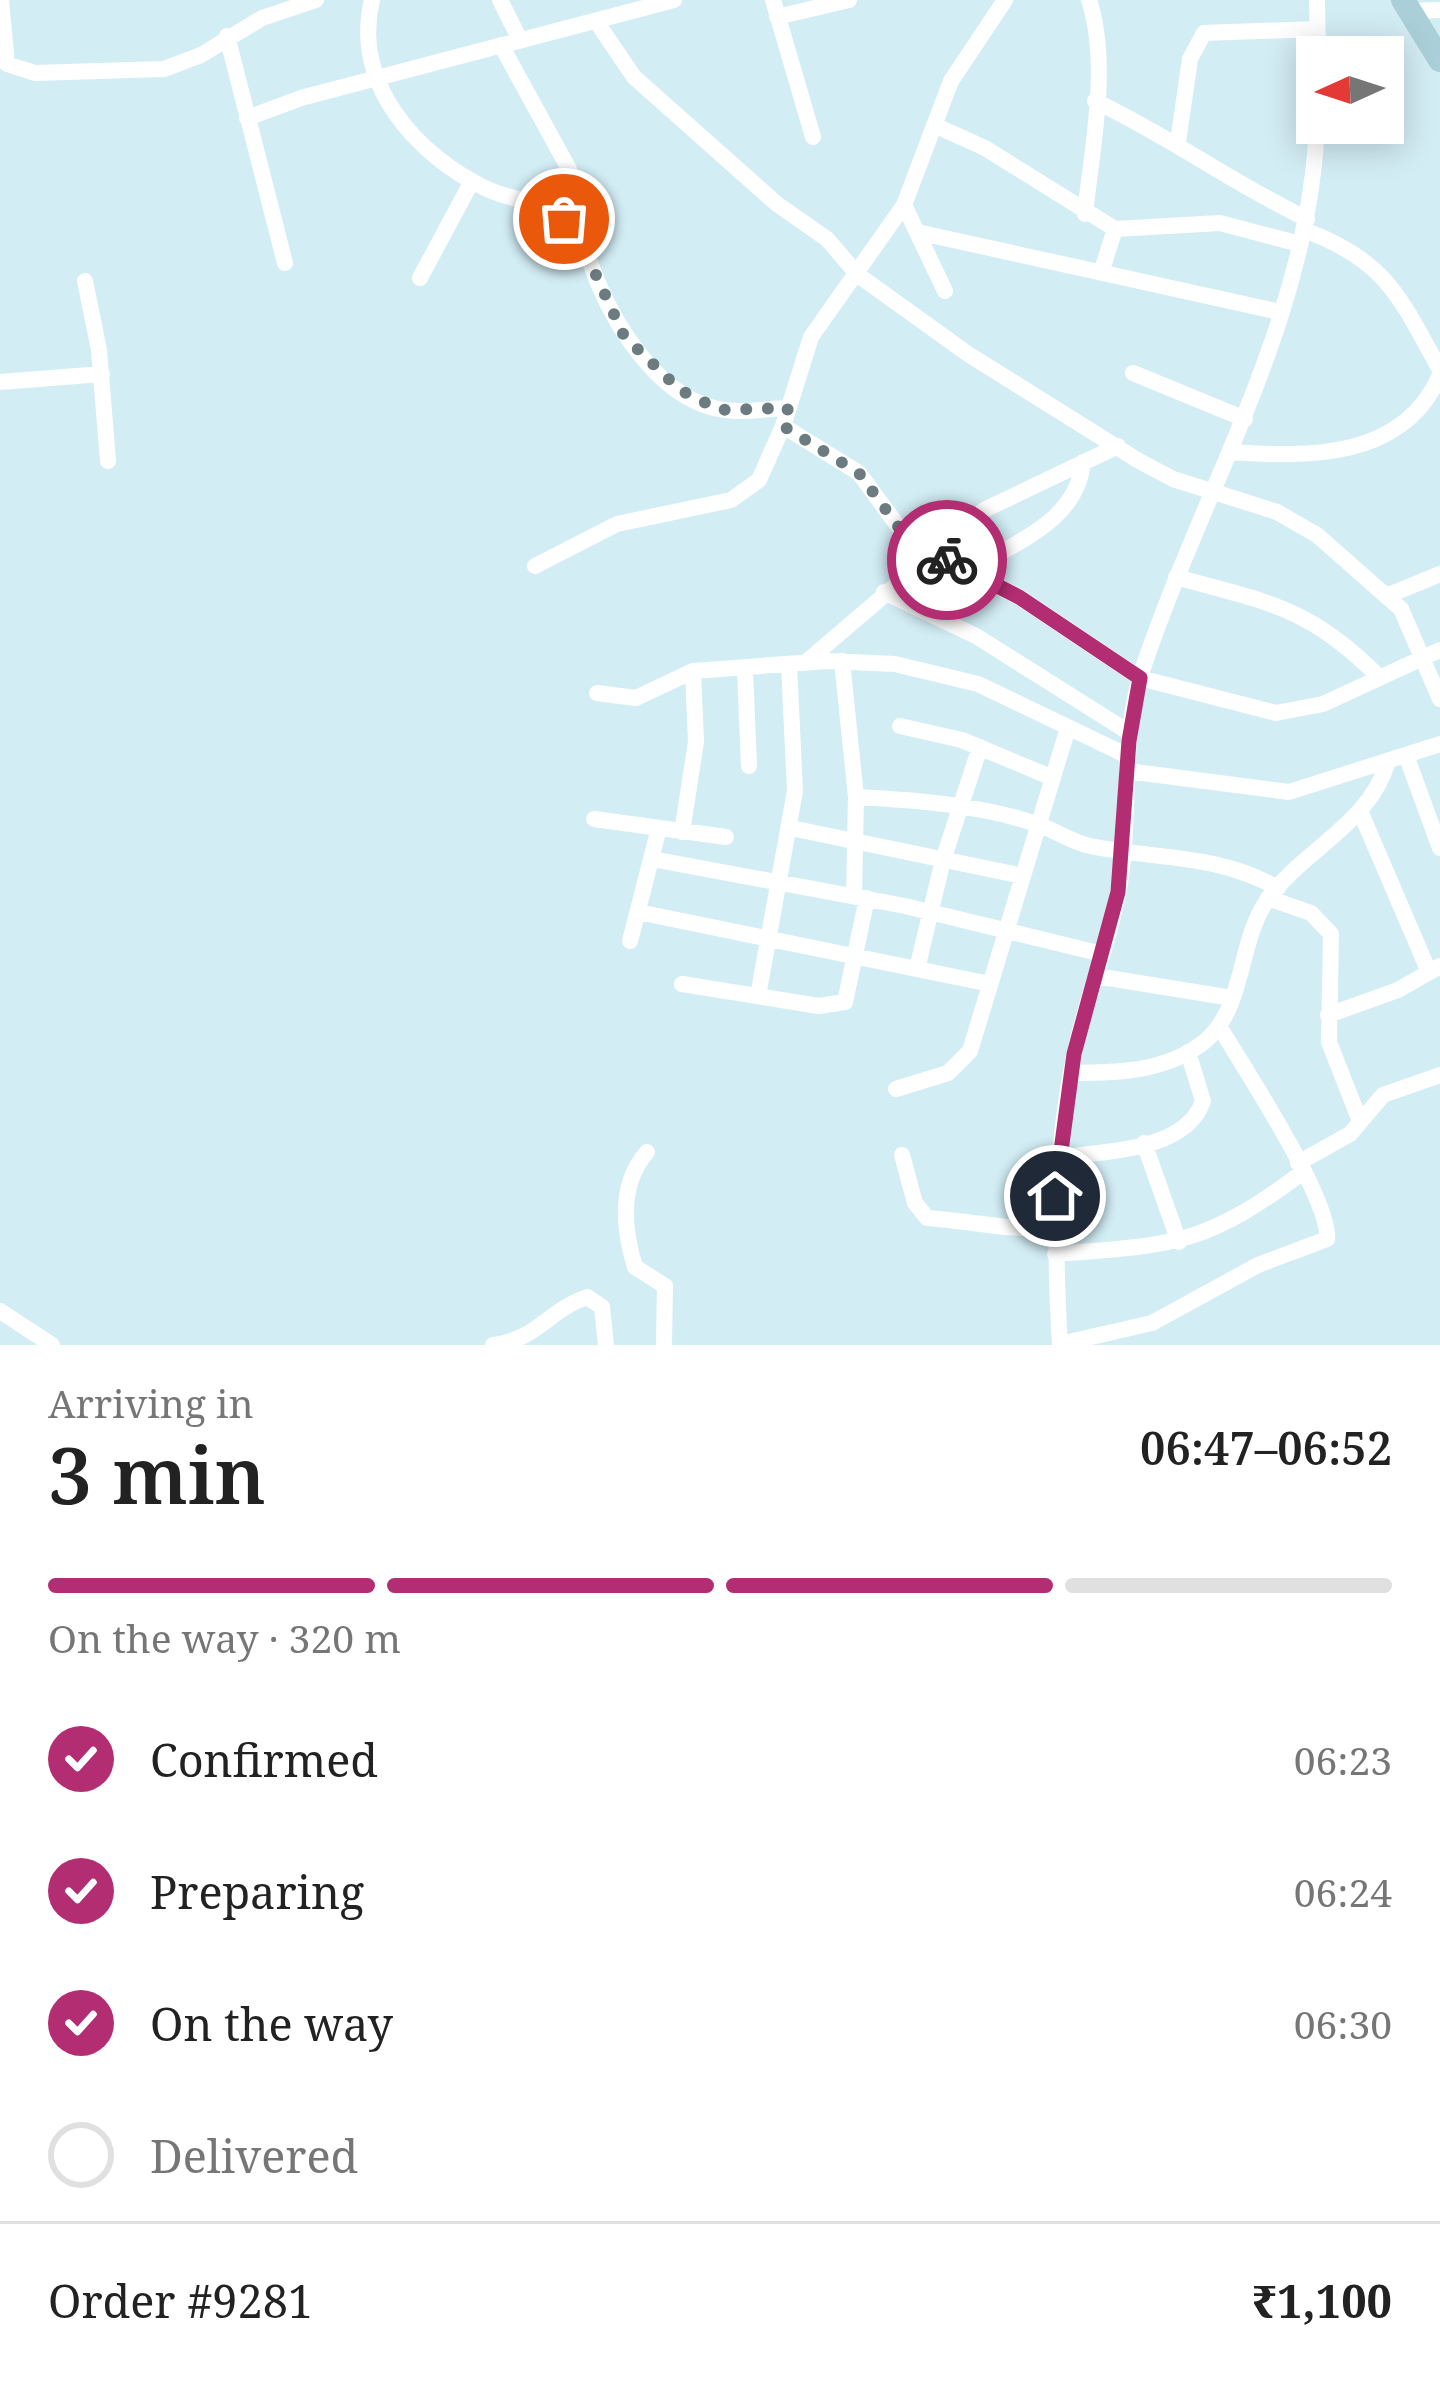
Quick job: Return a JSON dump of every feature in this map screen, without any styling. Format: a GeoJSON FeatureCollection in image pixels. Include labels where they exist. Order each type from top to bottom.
{"type":"FeatureCollection","features":[{"type":"Feature","properties":{"kind":"main road"},"geometry":{"type":"LineString","coordinates":[[1407,6],[1440,60]]}},
{"type":"Feature","properties":{"kind":"street"},"geometry":{"type":"LineString","coordinates":[[1,0],[4,57],[22,72],[164,69],[201,55],[226,36],[316,0]]}},
{"type":"Feature","properties":{"kind":"street"},"geometry":{"type":"LineString","coordinates":[[373,0],[368,26],[377,78],[400,122],[472,182],[543,208],[570,224]]}},
{"type":"Feature","properties":{"kind":"street"},"geometry":{"type":"LineString","coordinates":[[500,0],[520,40]]}},
{"type":"Feature","properties":{"kind":"street"},"geometry":{"type":"LineString","coordinates":[[248,118],[377,78],[674,0]]}},
{"type":"Feature","properties":{"kind":"street"},"geometry":{"type":"LineString","coordinates":[[813,137],[775,9],[849,0]]}},
{"type":"Feature","properties":{"kind":"street"},"geometry":{"type":"LineString","coordinates":[[535,566],[617,524],[713,505],[745,493],[767,467],[811,337],[904,206],[965,54],[1005,0]]}},
{"type":"Feature","properties":{"kind":"street"},"geometry":{"type":"LineString","coordinates":[[1085,214],[1095,101],[1096,26],[1089,0]]}},
{"type":"Feature","properties":{"kind":"street"},"geometry":{"type":"LineString","coordinates":[[1317,0],[1317,36]]}},
{"type":"Feature","properties":{"kind":"street"},"geometry":{"type":"LineString","coordinates":[[1407,6],[1440,10]]}},
{"type":"Feature","properties":{"kind":"street"},"geometry":{"type":"LineString","coordinates":[[596,21],[634,77],[777,204],[827,239],[858,275],[968,354],[1173,479],[1303,526],[1389,596],[1412,625],[1432,653],[1440,699]]}},
{"type":"Feature","properties":{"kind":"street"},"geometry":{"type":"LineString","coordinates":[[1178,142],[1190,59],[1204,33],[1317,29]]}},
{"type":"Feature","properties":{"kind":"street"},"geometry":{"type":"LineString","coordinates":[[226,36],[285,263]]}},
{"type":"Feature","properties":{"kind":"street"},"geometry":{"type":"LineString","coordinates":[[501,45],[568,169],[574,191],[570,224],[624,336],[680,390],[720,410],[785,417],[859,473],[926,556],[968,571],[1030,604],[1140,678],[1285,713],[1323,704],[1432,653]]}},
{"type":"Feature","properties":{"kind":"street"},"geometry":{"type":"LineString","coordinates":[[1095,101],[1178,142],[1304,231]]}},
{"type":"Feature","properties":{"kind":"street"},"geometry":{"type":"LineString","coordinates":[[934,125],[985,148],[1114,229],[1220,223],[1304,231],[1347,247],[1381,271],[1439,380],[1408,416],[1347,452],[1314,456],[1231,452]]}},
{"type":"Feature","properties":{"kind":"street"},"geometry":{"type":"LineString","coordinates":[[1220,1026],[1300,1167],[1329,1233],[1322,1243],[1258,1264],[1152,1323],[1060,1344],[1054,1228],[1058,1158],[1071,1073],[1124,852],[1127,764],[1140,678],[1211,491],[1246,418],[1304,231],[1314,144]]}},
{"type":"Feature","properties":{"kind":"street"},"geometry":{"type":"LineString","coordinates":[[421,278],[472,182]]}},
{"type":"Feature","properties":{"kind":"street"},"geometry":{"type":"LineString","coordinates":[[904,206],[945,290]]}},
{"type":"Feature","properties":{"kind":"street"},"geometry":{"type":"LineString","coordinates":[[1101,273],[1114,229]]}},
{"type":"Feature","properties":{"kind":"street"},"geometry":{"type":"LineString","coordinates":[[917,232],[1280,312]]}},
{"type":"Feature","properties":{"kind":"street"},"geometry":{"type":"LineString","coordinates":[[85,281],[101,374],[108,461]]}},
{"type":"Feature","properties":{"kind":"street"},"geometry":{"type":"LineString","coordinates":[[1133,373],[1246,418]]}},
{"type":"Feature","properties":{"kind":"street"},"geometry":{"type":"LineString","coordinates":[[0,382],[101,374]]}},
{"type":"Feature","properties":{"kind":"street"},"geometry":{"type":"LineString","coordinates":[[758,996],[791,828],[797,664],[1000,500],[1118,446]]}},
{"type":"Feature","properties":{"kind":"street"},"geometry":{"type":"LineString","coordinates":[[968,571],[1061,514],[1078,492],[1082,462]]}},
{"type":"Feature","properties":{"kind":"street"},"geometry":{"type":"LineString","coordinates":[[1389,596],[1440,574]]}},
{"type":"Feature","properties":{"kind":"street"},"geometry":{"type":"LineString","coordinates":[[1177,577],[1298,612],[1340,637],[1379,677]]}},
{"type":"Feature","properties":{"kind":"street"},"geometry":{"type":"LineString","coordinates":[[884,592],[976,636],[1130,733]]}},
{"type":"Feature","properties":{"kind":"street"},"geometry":{"type":"LineString","coordinates":[[682,983],[830,1007],[845,1003],[856,956],[860,897],[856,796],[842,661]]}},
{"type":"Feature","properties":{"kind":"street"},"geometry":{"type":"LineString","coordinates":[[597,693],[636,698],[693,671],[842,661],[952,675],[1127,764],[1289,792],[1440,744]]}},
{"type":"Feature","properties":{"kind":"street"},"geometry":{"type":"LineString","coordinates":[[746,670],[749,766]]}},
{"type":"Feature","properties":{"kind":"street"},"geometry":{"type":"LineString","coordinates":[[682,832],[695,756],[693,671]]}},
{"type":"Feature","properties":{"kind":"street"},"geometry":{"type":"LineString","coordinates":[[900,726],[980,747],[1053,778]]}},
{"type":"Feature","properties":{"kind":"street"},"geometry":{"type":"LineString","coordinates":[[896,1089],[938,1077],[963,1060],[1067,731]]}},
{"type":"Feature","properties":{"kind":"street"},"geometry":{"type":"LineString","coordinates":[[917,969],[943,860],[980,747]]}},
{"type":"Feature","properties":{"kind":"street"},"geometry":{"type":"LineString","coordinates":[[1071,1073],[1143,1070],[1188,1052],[1220,1026],[1273,893],[1360,811],[1397,758]]}},
{"type":"Feature","properties":{"kind":"street"},"geometry":{"type":"LineString","coordinates":[[1397,758],[1440,848]]}},
{"type":"Feature","properties":{"kind":"street"},"geometry":{"type":"LineString","coordinates":[[856,796],[958,808],[1038,824],[1084,844],[1124,852],[1227,863],[1311,914],[1331,934],[1328,1015],[1333,1057],[1360,1121]]}},
{"type":"Feature","properties":{"kind":"street"},"geometry":{"type":"LineString","coordinates":[[1328,1015],[1434,969],[1360,811]]}},
{"type":"Feature","properties":{"kind":"street"},"geometry":{"type":"LineString","coordinates":[[594,819],[726,837]]}},
{"type":"Feature","properties":{"kind":"street"},"geometry":{"type":"LineString","coordinates":[[791,828],[1023,876]]}},
{"type":"Feature","properties":{"kind":"street"},"geometry":{"type":"LineString","coordinates":[[630,941],[659,829]]}},
{"type":"Feature","properties":{"kind":"street"},"geometry":{"type":"LineString","coordinates":[[652,859],[860,897],[1102,954]]}},
{"type":"Feature","properties":{"kind":"street"},"geometry":{"type":"LineString","coordinates":[[638,912],[990,984]]}},
{"type":"Feature","properties":{"kind":"street"},"geometry":{"type":"LineString","coordinates":[[1096,976],[1232,998]]}},
{"type":"Feature","properties":{"kind":"street"},"geometry":{"type":"LineString","coordinates":[[1058,1158],[1144,1143],[1186,1126],[1200,1109],[1202,1094],[1188,1052]]}},
{"type":"Feature","properties":{"kind":"street"},"geometry":{"type":"LineString","coordinates":[[1055,1254],[1179,1242],[1221,1228],[1350,1134],[1383,1096],[1440,1076]]}},
{"type":"Feature","properties":{"kind":"street"},"geometry":{"type":"LineString","coordinates":[[1144,1143],[1179,1242]]}},
{"type":"Feature","properties":{"kind":"street"},"geometry":{"type":"LineString","coordinates":[[647,1152],[631,1172],[626,1202],[635,1267],[665,1286],[664,1345]]}},
{"type":"Feature","properties":{"kind":"street"},"geometry":{"type":"LineString","coordinates":[[902,1156],[915,1203],[928,1218],[973,1219],[1011,1232],[1054,1228]]}},
{"type":"Feature","properties":{"kind":"street"},"geometry":{"type":"LineString","coordinates":[[493,1345],[532,1335],[561,1310],[587,1297],[602,1307],[606,1345]]}},
{"type":"Feature","properties":{"kind":"street"},"geometry":{"type":"LineString","coordinates":[[0,1311],[52,1345]]}},
{"type":"Feature","properties":{"kind":"way so far"},"geometry":{"type":"LineString","coordinates":[[564,219],[575,230],[624,336],[648,362],[707,406],[720,410],[788,408],[783,426],[859,473],[922,559],[930,552],[947,560]]}},
{"type":"Feature","properties":{"kind":"route"},"geometry":{"type":"LineString","coordinates":[[947,560],[1042,611],[1140,678],[1129,741],[1118,892],[1074,1054],[1055,1196]]}}]}
